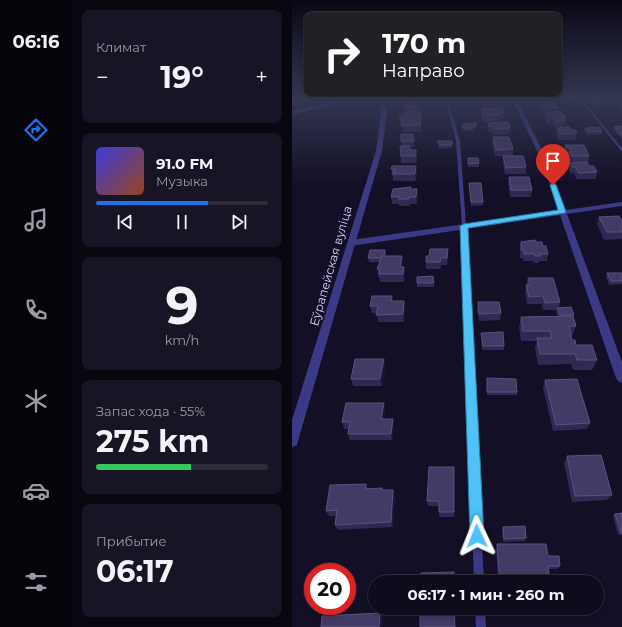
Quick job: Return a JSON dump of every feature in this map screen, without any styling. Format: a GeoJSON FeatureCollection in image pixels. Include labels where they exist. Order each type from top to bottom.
{"type":"FeatureCollection","features":[{"type":"Feature","properties":{"kind":"street","name":"Еўрапейская вуліца"},"geometry":{"type":"LineString","coordinates":[[292,441],[379,151],[382,126]]}},
{"type":"Feature","properties":{"kind":"street"},"geometry":{"type":"LineString","coordinates":[[528,126],[544,159],[622,378]]}},
{"type":"Feature","properties":{"kind":"street"},"geometry":{"type":"LineString","coordinates":[[351,243],[622,204]]}},
{"type":"Feature","properties":{"kind":"lane"},"geometry":{"type":"LineString","coordinates":[[454,126],[458,141],[464,226],[479,575]]}},
{"type":"Feature","properties":{"kind":"lane"},"geometry":{"type":"LineString","coordinates":[[603,126],[622,150]]}},
{"type":"Feature","properties":{"kind":"lane"},"geometry":{"type":"LineString","coordinates":[[480,615],[481,627]]}},
{"type":"Feature","properties":{"kind":"building"},"geometry":{"type":"Polygon","coordinates":[[[463,126],[476,126],[473,128],[463,128],[463,126]]]}},
{"type":"Feature","properties":{"kind":"building"},"geometry":{"type":"Polygon","coordinates":[[[493,126],[510,126],[510,128],[494,129],[493,126]]]}},
{"type":"Feature","properties":{"kind":"building"},"geometry":{"type":"Polygon","coordinates":[[[622,126],[622,134],[621,134],[614,127],[622,126]]]}},
{"type":"Feature","properties":{"kind":"building"},"geometry":{"type":"Polygon","coordinates":[[[569,127],[577,133],[560,134],[557,128],[569,127]]]}},
{"type":"Feature","properties":{"kind":"building"},"geometry":{"type":"Polygon","coordinates":[[[599,127],[602,131],[588,132],[585,128],[599,127]]]}},
{"type":"Feature","properties":{"kind":"building"},"geometry":{"type":"Polygon","coordinates":[[[401,134],[413,134],[414,141],[401,141],[401,134]]]}},
{"type":"Feature","properties":{"kind":"building"},"geometry":{"type":"Polygon","coordinates":[[[493,137],[509,137],[513,149],[496,150],[493,137]]]}},
{"type":"Feature","properties":{"kind":"building"},"geometry":{"type":"Polygon","coordinates":[[[438,141],[452,141],[452,145],[439,145],[438,141]]]}},
{"type":"Feature","properties":{"kind":"building"},"geometry":{"type":"Polygon","coordinates":[[[565,145],[584,145],[589,156],[571,156],[569,152],[571,152],[570,148],[566,148],[565,145]]]}},
{"type":"Feature","properties":{"kind":"building"},"geometry":{"type":"Polygon","coordinates":[[[400,146],[410,146],[410,150],[416,150],[416,156],[401,156],[400,146]]]}},
{"type":"Feature","properties":{"kind":"building"},"geometry":{"type":"Polygon","coordinates":[[[503,156],[523,156],[526,167],[506,168],[503,156]]]}},
{"type":"Feature","properties":{"kind":"building"},"geometry":{"type":"Polygon","coordinates":[[[468,158],[478,158],[479,163],[468,164],[468,158]]]}},
{"type":"Feature","properties":{"kind":"building"},"geometry":{"type":"Polygon","coordinates":[[[587,162],[589,166],[594,166],[597,172],[579,173],[570,163],[587,162]]]}},
{"type":"Feature","properties":{"kind":"building"},"geometry":{"type":"Polygon","coordinates":[[[392,166],[416,166],[415,174],[393,174],[393,171],[396,169],[391,169],[392,166]]]}},
{"type":"Feature","properties":{"kind":"building"},"geometry":{"type":"Polygon","coordinates":[[[509,177],[529,177],[532,190],[511,190],[509,177]]]}},
{"type":"Feature","properties":{"kind":"building"},"geometry":{"type":"Polygon","coordinates":[[[469,183],[481,183],[483,202],[471,202],[469,183]]]}},
{"type":"Feature","properties":{"kind":"building"},"geometry":{"type":"Polygon","coordinates":[[[411,187],[410,189],[417,189],[416,197],[409,197],[409,199],[398,199],[399,196],[391,197],[393,189],[411,187]]]}},
{"type":"Feature","properties":{"kind":"building"},"geometry":{"type":"Polygon","coordinates":[[[619,216],[622,222],[622,232],[607,232],[599,217],[619,216]]]}},
{"type":"Feature","properties":{"kind":"building"},"geometry":{"type":"Polygon","coordinates":[[[535,240],[536,242],[542,242],[543,246],[546,246],[548,254],[540,254],[540,256],[535,256],[534,254],[524,254],[524,250],[521,250],[521,242],[535,240]]]}},
{"type":"Feature","properties":{"kind":"building"},"geometry":{"type":"Polygon","coordinates":[[[430,249],[448,249],[447,258],[441,258],[440,262],[426,262],[426,256],[429,256],[430,249]]]}},
{"type":"Feature","properties":{"kind":"building"},"geometry":{"type":"Polygon","coordinates":[[[370,250],[385,250],[384,256],[381,258],[368,258],[370,250]]]}},
{"type":"Feature","properties":{"kind":"building"},"geometry":{"type":"Polygon","coordinates":[[[382,256],[402,256],[400,267],[404,267],[403,274],[379,274],[380,269],[377,269],[382,256]]]}},
{"type":"Feature","properties":{"kind":"building"},"geometry":{"type":"Polygon","coordinates":[[[607,273],[622,273],[622,281],[611,281],[607,273]]]}},
{"type":"Feature","properties":{"kind":"building"},"geometry":{"type":"Polygon","coordinates":[[[433,276],[434,283],[417,283],[417,277],[433,276]]]}},
{"type":"Feature","properties":{"kind":"building"},"geometry":{"type":"Polygon","coordinates":[[[528,278],[553,278],[560,302],[545,303],[543,296],[529,297],[526,285],[530,285],[528,278]]]}},
{"type":"Feature","properties":{"kind":"building"},"geometry":{"type":"Polygon","coordinates":[[[372,296],[392,296],[391,301],[404,301],[403,314],[376,315],[378,306],[370,306],[372,296]]]}},
{"type":"Feature","properties":{"kind":"building"},"geometry":{"type":"Polygon","coordinates":[[[478,302],[499,302],[501,313],[479,314],[478,302]]]}},
{"type":"Feature","properties":{"kind":"building"},"geometry":{"type":"Polygon","coordinates":[[[571,307],[574,315],[560,315],[557,308],[571,307]]]}},
{"type":"Feature","properties":{"kind":"building"},"geometry":{"type":"Polygon","coordinates":[[[573,316],[576,326],[569,326],[572,340],[575,340],[576,345],[592,345],[597,360],[577,360],[575,354],[540,354],[537,338],[552,338],[550,331],[523,331],[521,317],[573,316]]]}},
{"type":"Feature","properties":{"kind":"building"},"geometry":{"type":"Polygon","coordinates":[[[503,332],[504,346],[483,346],[481,333],[503,332]]]}},
{"type":"Feature","properties":{"kind":"building"},"geometry":{"type":"Polygon","coordinates":[[[355,359],[384,359],[380,379],[351,379],[355,359]]]}},
{"type":"Feature","properties":{"kind":"building"},"geometry":{"type":"Polygon","coordinates":[[[487,378],[516,379],[517,392],[487,392],[487,378]]]}},
{"type":"Feature","properties":{"kind":"building"},"geometry":{"type":"Polygon","coordinates":[[[577,379],[590,423],[556,425],[545,380],[577,379]]]}},
{"type":"Feature","properties":{"kind":"building"},"geometry":{"type":"Polygon","coordinates":[[[346,403],[384,403],[381,419],[393,419],[391,434],[348,434],[350,422],[342,422],[346,403]]]}},
{"type":"Feature","properties":{"kind":"building"},"geometry":{"type":"Polygon","coordinates":[[[601,455],[612,495],[575,496],[567,456],[601,455]]]}},
{"type":"Feature","properties":{"kind":"building"},"geometry":{"type":"Polygon","coordinates":[[[429,467],[454,467],[454,512],[439,512],[439,501],[427,501],[429,467]]]}},
{"type":"Feature","properties":{"kind":"building"},"geometry":{"type":"Polygon","coordinates":[[[366,484],[365,489],[382,488],[382,490],[393,490],[391,522],[335,525],[337,510],[326,511],[330,485],[366,484]]]}},
{"type":"Feature","properties":{"kind":"building"},"geometry":{"type":"Polygon","coordinates":[[[622,513],[622,533],[621,533],[615,514],[622,513]]]}},
{"type":"Feature","properties":{"kind":"building"},"geometry":{"type":"Polygon","coordinates":[[[525,526],[526,538],[504,539],[503,527],[525,526]]]}},
{"type":"Feature","properties":{"kind":"building"},"geometry":{"type":"Polygon","coordinates":[[[497,544],[546,544],[548,556],[559,556],[560,566],[548,566],[549,575],[499,575],[497,544]]]}},
{"type":"Feature","properties":{"kind":"building"},"geometry":{"type":"Polygon","coordinates":[[[454,572],[454,575],[421,575],[421,573],[454,572]]]}},
{"type":"Feature","properties":{"kind":"building"},"geometry":{"type":"Polygon","coordinates":[[[380,615],[379,627],[321,627],[322,616],[380,615]]]}},
{"type":"Feature","properties":{"kind":"building"},"geometry":{"type":"Polygon","coordinates":[[[420,615],[454,615],[455,627],[420,627],[420,615]]]}},
{"type":"Feature","properties":{"kind":"route"},"geometry":{"type":"LineString","coordinates":[[477,536],[464,226],[562,212],[553,185]]}}]}
